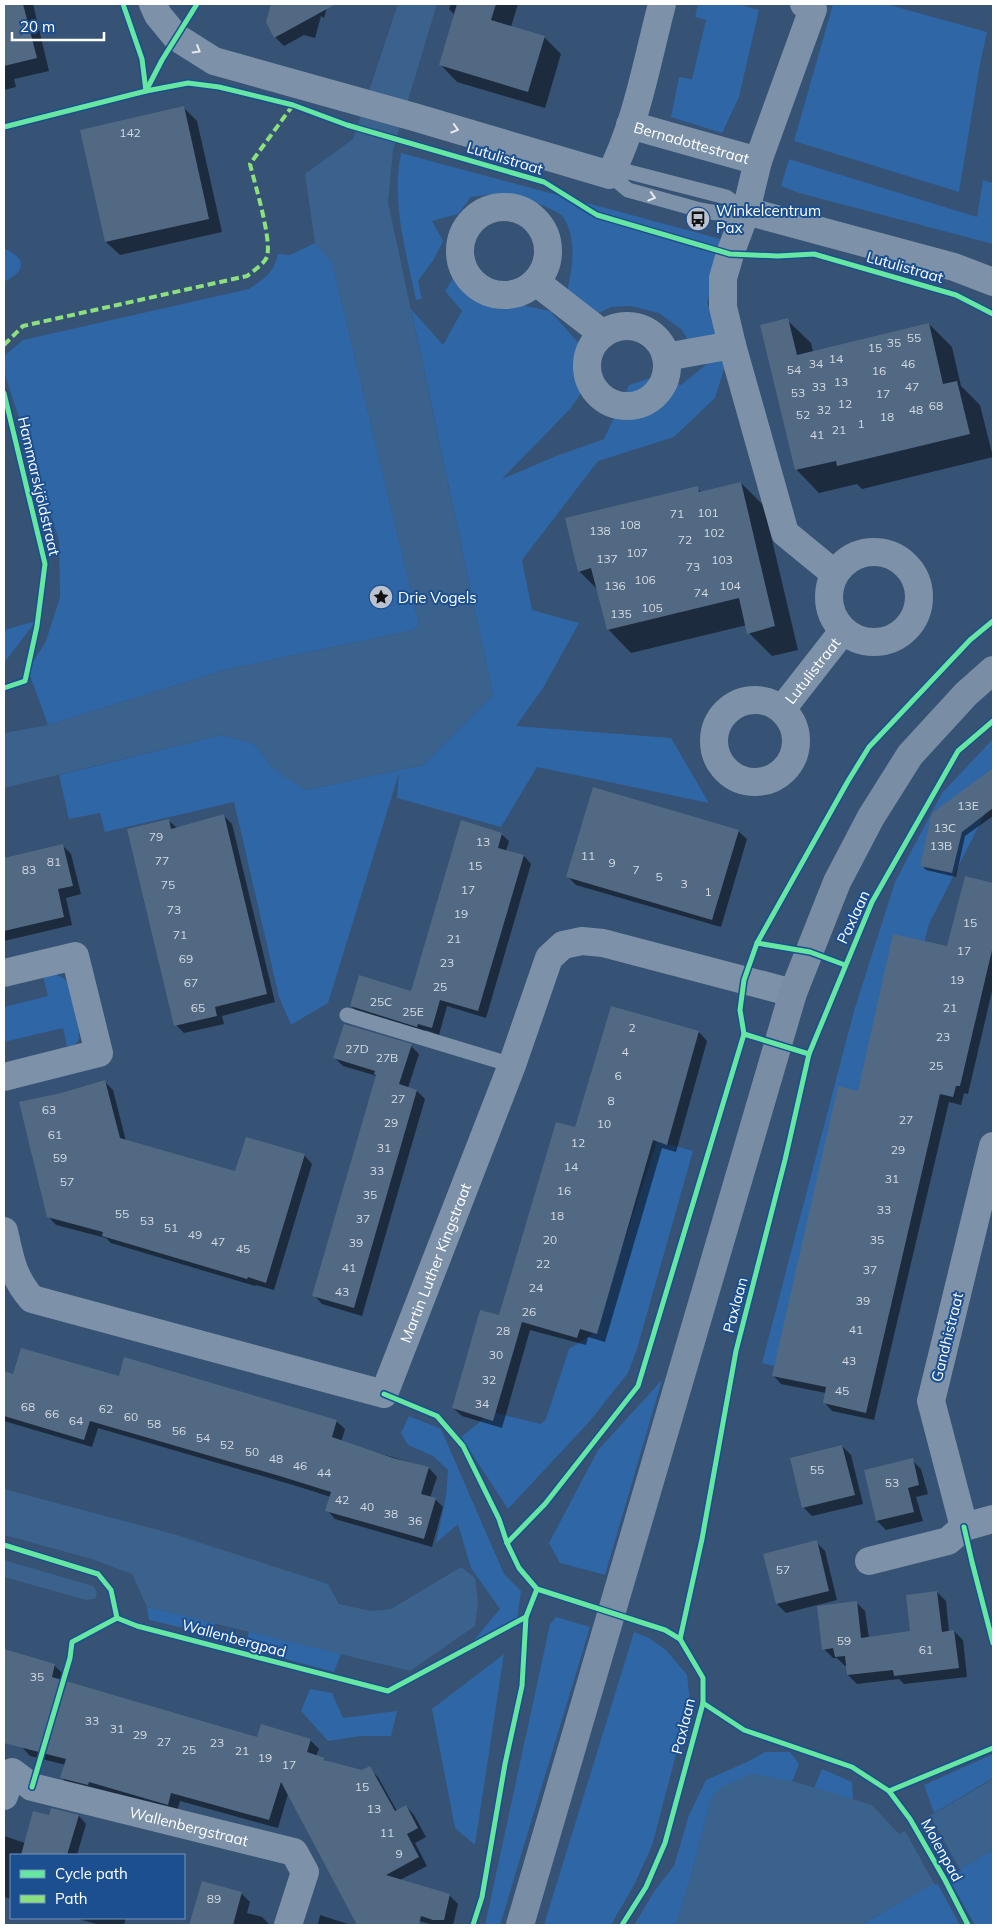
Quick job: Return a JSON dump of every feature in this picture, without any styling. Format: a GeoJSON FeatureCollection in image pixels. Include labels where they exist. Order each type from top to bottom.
{"type":"FeatureCollection","features":[{"type":"Feature","properties":{"kind":"street","name":"Lutulistraat"},"geometry":{"type":"LineString","coordinates":[[153,4],[158,15],[176,37],[214,61],[360,101],[610,175]]}},
{"type":"Feature","properties":{"kind":"street","name":"Bernadottestraat"},"geometry":{"type":"LineString","coordinates":[[662,4],[630,125],[758,161]]}},
{"type":"Feature","properties":{"kind":"street","name":"Bernadottestraat"},"geometry":{"type":"LineString","coordinates":[[746,211],[758,161],[812,9],[804,4]]}},
{"type":"Feature","properties":{"kind":"street"},"geometry":{"type":"LineString","coordinates":[[610,175],[619,157],[630,125]]}},
{"type":"Feature","properties":{"kind":"street","name":"Lutulistraat"},"geometry":{"type":"LineString","coordinates":[[746,211],[954,267],[993,282]]}},
{"type":"Feature","properties":{"kind":"street"},"geometry":{"type":"LineString","coordinates":[[746,211],[723,278],[723,307],[732,345],[785,533],[834,574]]}},
{"type":"Feature","properties":{"kind":"street"},"geometry":{"type":"LineString","coordinates":[[536,282],[603,334]]}},
{"type":"Feature","properties":{"kind":"street"},"geometry":{"type":"LineString","coordinates":[[628,326],[641,328],[652,334],[661,345],[666,357],[667,369],[664,381],[658,392],[649,400],[637,405],[613,404],[602,398],[588,378],[586,366],[594,342],[614,328],[628,326]]}},
{"type":"Feature","properties":{"kind":"street"},"geometry":{"type":"LineString","coordinates":[[666,357],[732,345]]}},
{"type":"Feature","properties":{"kind":"street","name":"Lutulistraat"},"geometry":{"type":"LineString","coordinates":[[872,552],[886,554],[900,560],[910,570],[917,584],[919,598],[917,613],[910,625],[899,636],[885,642],[871,643],[856,639],[844,632],[834,619],[829,604],[829,589],[834,574],[844,563],[857,555],[872,552]]}},
{"type":"Feature","properties":{"kind":"street","name":"Lutulistraat"},"geometry":{"type":"LineString","coordinates":[[782,710],[844,632]]}},
{"type":"Feature","properties":{"kind":"street","name":"Paxlaan"},"geometry":{"type":"LineString","coordinates":[[520,1925],[793,993],[837,882],[871,817],[910,755],[966,694],[993,670]]}},
{"type":"Feature","properties":{"kind":"street","name":"Martin Luther Kingstraat"},"geometry":{"type":"LineString","coordinates":[[4,1231],[13,1272],[22,1289],[32,1299],[384,1394],[512,1065],[548,958],[563,945],[582,941],[603,943],[793,993]]}},
{"type":"Feature","properties":{"kind":"street"},"geometry":{"type":"LineString","coordinates":[[4,973],[75,956],[99,1052],[4,1077]]}},
{"type":"Feature","properties":{"kind":"street","name":"Gandhistraat"},"geometry":{"type":"LineString","coordinates":[[964,1527],[931,1400],[993,1146]]}},
{"type":"Feature","properties":{"kind":"street"},"geometry":{"type":"LineString","coordinates":[[869,1561],[948,1541],[964,1527],[993,1519]]}},
{"type":"Feature","properties":{"kind":"street","name":"Wallenbergstraat"},"geometry":{"type":"LineString","coordinates":[[6,1779],[294,1852],[305,1872],[288,1925]]}},
{"type":"Feature","properties":{"kind":"lane","name":"Lutulistraat"},"geometry":{"type":"LineString","coordinates":[[610,175],[628,190],[700,210],[724,214],[746,211]]}},
{"type":"Feature","properties":{"kind":"lane"},"geometry":{"type":"LineString","coordinates":[[347,1016],[512,1065]]}},
{"type":"Feature","properties":{"kind":"shaded area"},"geometry":{"type":"Polygon","coordinates":[[[398,4],[437,4],[393,150],[388,202],[493,695],[423,765],[306,790],[271,766],[259,749],[252,743],[222,735],[4,788],[4,733],[48,725],[228,669],[414,630],[419,624],[332,262],[315,243],[305,174],[353,139],[398,4]]]}},
{"type":"Feature","properties":{"kind":"shaded area"},"geometry":{"type":"Polygon","coordinates":[[[698,4],[738,4],[759,10],[739,97],[722,133],[671,117],[679,77],[692,79],[706,20],[695,17],[698,4]]]}},
{"type":"Feature","properties":{"kind":"shaded area"},"geometry":{"type":"Polygon","coordinates":[[[833,4],[886,4],[987,32],[959,192],[794,141],[833,4]]]}},
{"type":"Feature","properties":{"kind":"shaded area"},"geometry":{"type":"Polygon","coordinates":[[[401,153],[728,241],[707,302],[717,338],[690,344],[682,330],[659,313],[630,306],[611,307],[590,317],[566,296],[572,266],[572,245],[571,235],[563,217],[559,213],[521,197],[493,195],[471,197],[458,214],[432,221],[443,241],[434,259],[418,281],[422,299],[416,300],[404,245],[399,208],[398,171],[401,153]]]}},
{"type":"Feature","properties":{"kind":"shaded area"},"geometry":{"type":"Polygon","coordinates":[[[789,159],[977,217],[983,180],[993,183],[993,244],[799,193],[781,186],[789,159]]]}},
{"type":"Feature","properties":{"kind":"shaded area"},"geometry":{"type":"Polygon","coordinates":[[[315,243],[332,262],[419,624],[414,630],[228,669],[48,725],[28,670],[46,641],[60,597],[59,540],[4,372],[4,356],[23,340],[249,289],[268,275],[274,266],[278,254],[290,255],[315,243]]]}},
{"type":"Feature","properties":{"kind":"shaded area"},"geometry":{"type":"Polygon","coordinates":[[[4,249],[17,256],[21,266],[13,277],[4,282],[4,249]]]}},
{"type":"Feature","properties":{"kind":"shaded area"},"geometry":{"type":"Polygon","coordinates":[[[457,272],[471,295],[550,311],[599,366],[571,408],[502,479],[556,456],[604,439],[629,385],[653,377],[681,385],[718,355],[725,366],[715,398],[674,437],[598,461],[522,560],[532,610],[579,623],[543,688],[516,726],[671,738],[709,803],[537,767],[501,827],[397,798],[399,773],[328,1003],[291,1025],[279,997],[234,802],[105,832],[100,813],[69,819],[59,775],[222,735],[252,743],[259,749],[271,766],[306,790],[423,765],[493,695],[411,309],[443,345],[462,311],[445,291],[457,272]]]}},
{"type":"Feature","properties":{"kind":"shaded area"},"geometry":{"type":"Polygon","coordinates":[[[36,621],[4,663],[4,630],[36,621]]]}},
{"type":"Feature","properties":{"kind":"shaded area"},"geometry":{"type":"Polygon","coordinates":[[[993,739],[993,798],[929,924],[868,1159],[804,1374],[762,1363],[854,1011],[895,882],[942,793],[993,739]]]}},
{"type":"Feature","properties":{"kind":"shaded area"},"geometry":{"type":"Polygon","coordinates":[[[54,974],[64,979],[69,987],[78,1021],[78,1041],[73,1045],[67,1046],[63,1028],[4,1042],[4,1007],[48,996],[43,976],[54,974]]]}},
{"type":"Feature","properties":{"kind":"shaded area"},"geometry":{"type":"Polygon","coordinates":[[[657,1141],[693,1151],[637,1349],[628,1373],[589,1422],[508,1509],[461,1437],[492,1412],[541,1424],[546,1419],[569,1349],[590,1336],[597,1326],[657,1141]]]}},
{"type":"Feature","properties":{"kind":"shaded area"},"geometry":{"type":"Polygon","coordinates":[[[662,1380],[605,1575],[560,1563],[549,1543],[598,1450],[662,1380]]]}},
{"type":"Feature","properties":{"kind":"shaded area"},"geometry":{"type":"Polygon","coordinates":[[[409,1416],[441,1429],[504,1574],[521,1591],[516,1628],[490,1634],[469,1646],[500,1609],[471,1568],[458,1524],[436,1543],[446,1497],[448,1470],[433,1456],[408,1445],[401,1433],[409,1416]]]}},
{"type":"Feature","properties":{"kind":"shaded area"},"geometry":{"type":"Polygon","coordinates":[[[4,1489],[177,1535],[328,1584],[339,1604],[371,1611],[391,1609],[461,1567],[475,1578],[478,1602],[475,1626],[410,1671],[147,1607],[132,1574],[92,1559],[4,1535],[4,1489]]]}},
{"type":"Feature","properties":{"kind":"shaded area"},"geometry":{"type":"Polygon","coordinates":[[[4,1560],[93,1586],[97,1592],[95,1599],[86,1600],[4,1577],[4,1560]]]}},
{"type":"Feature","properties":{"kind":"shaded area"},"geometry":{"type":"Polygon","coordinates":[[[147,1607],[216,1623],[209,1634],[149,1620],[147,1607]]]}},
{"type":"Feature","properties":{"kind":"shaded area"},"geometry":{"type":"Polygon","coordinates":[[[556,1617],[590,1627],[500,1925],[485,1925],[550,1624],[556,1617]]]}},
{"type":"Feature","properties":{"kind":"shaded area"},"geometry":{"type":"Polygon","coordinates":[[[249,1631],[341,1654],[334,1672],[245,1648],[249,1631]]]}},
{"type":"Feature","properties":{"kind":"shaded area"},"geometry":{"type":"Polygon","coordinates":[[[634,1632],[649,1638],[666,1650],[687,1675],[690,1701],[652,1846],[634,1885],[611,1925],[544,1925],[634,1632]]]}},
{"type":"Feature","properties":{"kind":"shaded area"},"geometry":{"type":"Polygon","coordinates":[[[504,1654],[475,1845],[455,1828],[432,1709],[504,1654]]]}},
{"type":"Feature","properties":{"kind":"shaded area"},"geometry":{"type":"Polygon","coordinates":[[[310,1689],[332,1693],[343,1718],[397,1711],[391,1736],[360,1736],[328,1741],[301,1711],[310,1689]]]}},
{"type":"Feature","properties":{"kind":"shaded area"},"geometry":{"type":"Polygon","coordinates":[[[765,1752],[790,1752],[799,1764],[792,1782],[751,1774],[711,1798],[695,1862],[676,1925],[634,1925],[655,1890],[674,1866],[689,1815],[706,1780],[765,1752]]]}},
{"type":"Feature","properties":{"kind":"shaded area"},"geometry":{"type":"Polygon","coordinates":[[[993,1754],[993,1778],[934,1813],[924,1785],[993,1754]]]}},
{"type":"Feature","properties":{"kind":"shaded area"},"geometry":{"type":"Polygon","coordinates":[[[822,1769],[852,1782],[853,1800],[814,1788],[822,1769]]]}},
{"type":"Feature","properties":{"kind":"shaded area"},"geometry":{"type":"Polygon","coordinates":[[[751,1774],[796,1782],[872,1805],[899,1834],[993,1779],[993,1850],[861,1925],[676,1925],[695,1862],[711,1798],[721,1787],[751,1774]]]}},
{"type":"Feature","properties":{"kind":"shaded area"},"geometry":{"type":"Polygon","coordinates":[[[993,1850],[993,1925],[975,1925],[949,1879],[954,1872],[993,1850]]]}},
{"type":"Feature","properties":{"kind":"shaded area"},"geometry":{"type":"Polygon","coordinates":[[[936,1881],[960,1925],[861,1925],[870,1920],[936,1881]]]}},
{"type":"Feature","properties":{"kind":"pier"},"geometry":{"type":"Polygon","coordinates":[[[929,1814],[961,1871],[935,1885],[904,1829],[929,1814]]]}},
{"type":"Feature","properties":{"kind":"building"},"geometry":{"type":"Polygon","coordinates":[[[4,4],[23,4],[37,58],[4,66],[4,4]]]}},
{"type":"Feature","properties":{"kind":"building"},"geometry":{"type":"Polygon","coordinates":[[[271,4],[336,4],[274,38],[266,22],[271,4]]]}},
{"type":"Feature","properties":{"kind":"building"},"geometry":{"type":"Polygon","coordinates":[[[457,4],[496,4],[491,20],[545,36],[528,92],[439,65],[457,4]]]}},
{"type":"Feature","properties":{"kind":"building"},"geometry":{"type":"Polygon","coordinates":[[[184,106],[209,219],[105,242],[80,130],[184,106]]]}},
{"type":"Feature","properties":{"kind":"building"},"geometry":{"type":"Polygon","coordinates":[[[788,318],[797,355],[929,323],[943,384],[957,381],[970,434],[837,466],[836,461],[795,470],[760,325],[788,318]]]}},
{"type":"Feature","properties":{"kind":"building"},"geometry":{"type":"Polygon","coordinates":[[[741,482],[775,626],[747,634],[739,598],[607,630],[591,568],[578,572],[565,518],[698,486],[699,492],[741,482]]]}},
{"type":"Feature","properties":{"kind":"building"},"geometry":{"type":"Polygon","coordinates":[[[993,768],[993,808],[962,832],[952,873],[920,866],[932,813],[993,768]]]}},
{"type":"Feature","properties":{"kind":"building"},"geometry":{"type":"Polygon","coordinates":[[[593,787],[739,830],[712,920],[566,877],[593,787]]]}},
{"type":"Feature","properties":{"kind":"building"},"geometry":{"type":"Polygon","coordinates":[[[224,814],[267,994],[215,1007],[217,1016],[174,1026],[127,829],[169,819],[171,829],[224,814]]]}},
{"type":"Feature","properties":{"kind":"building"},"geometry":{"type":"Polygon","coordinates":[[[461,820],[502,833],[498,848],[524,855],[478,1011],[440,1000],[432,1028],[418,1024],[417,1027],[350,1006],[359,975],[411,991],[461,820]]]}},
{"type":"Feature","properties":{"kind":"building"},"geometry":{"type":"Polygon","coordinates":[[[63,844],[73,886],[58,889],[64,917],[4,931],[4,858],[63,844]]]}},
{"type":"Feature","properties":{"kind":"building"},"geometry":{"type":"Polygon","coordinates":[[[965,876],[993,883],[993,946],[960,1086],[956,1086],[953,1097],[940,1094],[866,1413],[823,1403],[826,1387],[772,1376],[838,1086],[858,1091],[893,934],[947,946],[965,876]]]}},
{"type":"Feature","properties":{"kind":"building"},"geometry":{"type":"Polygon","coordinates":[[[611,1006],[699,1031],[667,1145],[653,1140],[597,1334],[580,1329],[577,1338],[522,1322],[493,1421],[452,1408],[480,1310],[499,1315],[556,1122],[575,1127],[611,1006]]]}},
{"type":"Feature","properties":{"kind":"building"},"geometry":{"type":"Polygon","coordinates":[[[344,1024],[412,1044],[399,1084],[417,1090],[354,1308],[312,1296],[376,1075],[374,1074],[375,1071],[333,1058],[344,1024]]]}},
{"type":"Feature","properties":{"kind":"building"},"geometry":{"type":"Polygon","coordinates":[[[105,1080],[120,1138],[235,1171],[246,1137],[305,1154],[266,1283],[102,1236],[103,1232],[47,1217],[19,1102],[61,1093],[105,1080]]]}},
{"type":"Feature","properties":{"kind":"building"},"geometry":{"type":"Polygon","coordinates":[[[21,1348],[119,1376],[124,1357],[337,1420],[332,1437],[393,1458],[429,1467],[421,1494],[436,1498],[424,1539],[325,1511],[331,1492],[283,1477],[90,1421],[84,1440],[4,1416],[4,1371],[13,1374],[21,1348]]]}},
{"type":"Feature","properties":{"kind":"building"},"geometry":{"type":"Polygon","coordinates":[[[842,1445],[855,1495],[802,1508],[790,1458],[842,1445]]]}},
{"type":"Feature","properties":{"kind":"building"},"geometry":{"type":"Polygon","coordinates":[[[913,1458],[919,1485],[908,1488],[914,1512],[876,1521],[864,1470],[913,1458]]]}},
{"type":"Feature","properties":{"kind":"building"},"geometry":{"type":"Polygon","coordinates":[[[817,1540],[829,1591],[776,1604],[763,1554],[817,1540]]]}},
{"type":"Feature","properties":{"kind":"building"},"geometry":{"type":"Polygon","coordinates":[[[937,1591],[942,1632],[954,1630],[959,1668],[894,1676],[893,1670],[847,1675],[845,1656],[835,1657],[833,1648],[822,1650],[817,1606],[857,1601],[861,1638],[910,1631],[906,1595],[937,1591]]]}},
{"type":"Feature","properties":{"kind":"building"},"geometry":{"type":"Polygon","coordinates":[[[4,1649],[55,1664],[52,1677],[257,1737],[261,1724],[311,1739],[307,1752],[325,1758],[324,1760],[362,1770],[370,1766],[395,1811],[406,1805],[418,1828],[407,1834],[419,1857],[386,1875],[450,1894],[444,1920],[433,1920],[421,1916],[419,1925],[357,1925],[281,1782],[269,1820],[171,1793],[168,1805],[89,1782],[88,1785],[60,1778],[66,1759],[4,1743],[4,1649]]]}},
{"type":"Feature","properties":{"kind":"building"},"geometry":{"type":"Polygon","coordinates":[[[51,1808],[79,1815],[67,1854],[21,1854],[33,1811],[49,1815],[51,1808]]]}},
{"type":"Feature","properties":{"kind":"building"},"geometry":{"type":"Polygon","coordinates":[[[202,1881],[242,1892],[233,1925],[189,1925],[202,1881]]]}},
{"type":"Feature","properties":{"kind":"marked path"},"geometry":{"type":"LineString","coordinates":[[4,345],[23,326],[247,276],[258,267],[267,257],[268,249],[262,212],[250,164],[293,105]]}},
{"type":"Feature","properties":{"kind":"cycle path"},"geometry":{"type":"LineString","coordinates":[[123,4],[142,59],[146,91],[188,83],[219,87],[293,105],[347,125],[544,182],[597,215],[730,254],[778,256],[814,254],[956,295],[993,314]]}},
{"type":"Feature","properties":{"kind":"cycle path"},"geometry":{"type":"LineString","coordinates":[[4,127],[146,91],[162,60],[197,4]]}},
{"type":"Feature","properties":{"kind":"cycle path","name":"Hammarskjöldstraat"},"geometry":{"type":"LineString","coordinates":[[4,393],[45,564],[37,626],[25,681],[4,688]]}},
{"type":"Feature","properties":{"kind":"cycle path"},"geometry":{"type":"LineString","coordinates":[[507,1543],[545,1504],[638,1386],[744,1034],[740,1010],[744,980],[757,943],[869,747],[970,640],[993,621]]}},
{"type":"Feature","properties":{"kind":"cycle path"},"geometry":{"type":"LineString","coordinates":[[622,1925],[646,1887],[665,1843],[703,1703],[703,1678],[680,1639],[702,1539],[736,1351],[785,1160],[809,1054],[872,902],[958,751],[993,721]]}},
{"type":"Feature","properties":{"kind":"cycle path"},"geometry":{"type":"LineString","coordinates":[[757,943],[810,952],[845,965]]}},
{"type":"Feature","properties":{"kind":"cycle path"},"geometry":{"type":"LineString","coordinates":[[744,1034],[809,1054]]}},
{"type":"Feature","properties":{"kind":"cycle path"},"geometry":{"type":"LineString","coordinates":[[384,1394],[437,1416],[463,1446],[499,1519],[507,1543],[519,1568],[537,1589],[665,1630],[680,1639]]}},
{"type":"Feature","properties":{"kind":"cycle path"},"geometry":{"type":"LineString","coordinates":[[964,1527],[993,1643]]}},
{"type":"Feature","properties":{"kind":"cycle path"},"geometry":{"type":"LineString","coordinates":[[4,1545],[98,1574],[111,1590],[117,1618]]}},
{"type":"Feature","properties":{"kind":"cycle path"},"geometry":{"type":"LineString","coordinates":[[473,1925],[482,1897],[505,1764],[522,1686],[526,1617],[537,1589]]}},
{"type":"Feature","properties":{"kind":"cycle path","name":"Wallenbergpad"},"geometry":{"type":"LineString","coordinates":[[117,1618],[137,1626],[388,1691],[526,1617]]}},
{"type":"Feature","properties":{"kind":"cycle path"},"geometry":{"type":"LineString","coordinates":[[32,1787],[70,1658],[72,1642],[117,1618]]}},
{"type":"Feature","properties":{"kind":"cycle path","name":"Molenpad"},"geometry":{"type":"LineString","coordinates":[[703,1703],[744,1730],[852,1767],[889,1791],[910,1819],[968,1925]]}},
{"type":"Feature","properties":{"kind":"cycle path"},"geometry":{"type":"LineString","coordinates":[[889,1791],[993,1748]]}},
{"type":"Feature","properties":{"kind":"place","name":"Winkelcentrum Pax"},"geometry":{"type":"Point","coordinates":[698,219]}},
{"type":"Feature","properties":{"kind":"place","name":"Drie Vogels"},"geometry":{"type":"Point","coordinates":[381,597]}}]}
